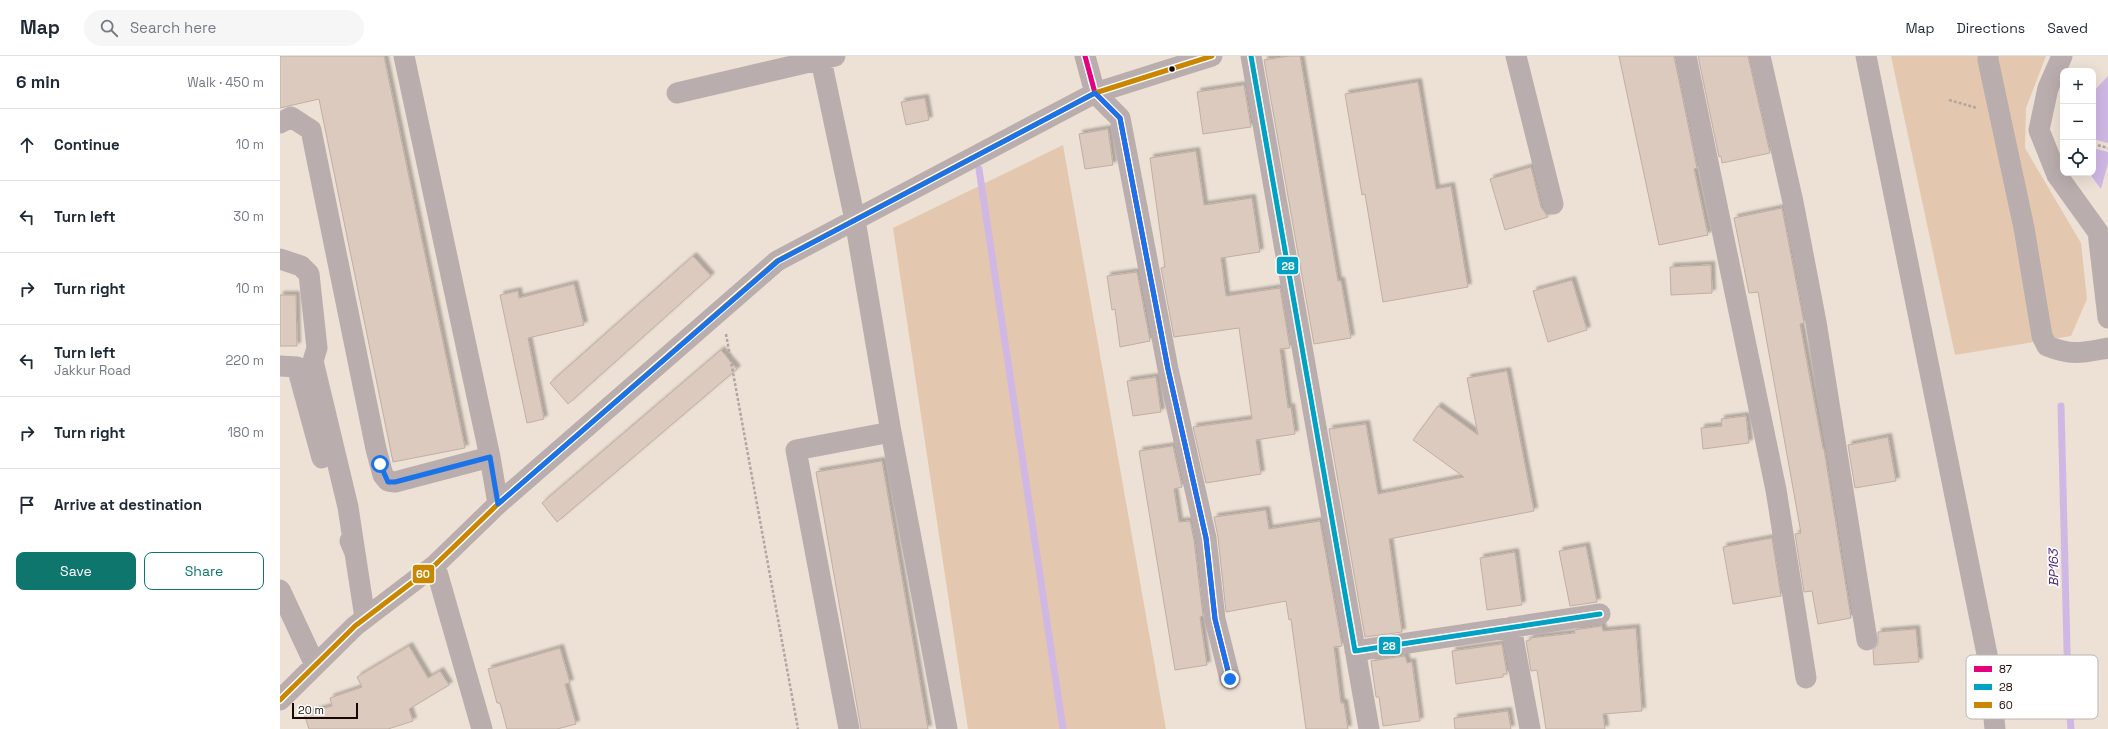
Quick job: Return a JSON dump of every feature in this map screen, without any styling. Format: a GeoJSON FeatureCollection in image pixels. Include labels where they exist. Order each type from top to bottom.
{"type":"FeatureCollection","features":[{"type":"Feature","properties":{"kind":"street"},"geometry":{"type":"LineString","coordinates":[[404,56],[490,457],[498,504]]}},
{"type":"Feature","properties":{"kind":"street"},"geometry":{"type":"LineString","coordinates":[[1085,56],[1095,93],[1120,118],[1168,369],[1206,538],[1215,619],[1230,679]]}},
{"type":"Feature","properties":{"kind":"street"},"geometry":{"type":"LineString","coordinates":[[280,700],[365,618],[435,565],[498,504],[778,261],[1095,93],[1212,56]]}},
{"type":"Feature","properties":{"kind":"street"},"geometry":{"type":"LineString","coordinates":[[1251,56],[1369,729]]}},
{"type":"Feature","properties":{"kind":"street"},"geometry":{"type":"LineString","coordinates":[[1516,56],[1553,204]]}},
{"type":"Feature","properties":{"kind":"street"},"geometry":{"type":"LineString","coordinates":[[1686,56],[1776,490],[1806,678]]}},
{"type":"Feature","properties":{"kind":"street"},"geometry":{"type":"LineString","coordinates":[[1760,56],[1793,202],[1816,322],[1867,640]]}},
{"type":"Feature","properties":{"kind":"street"},"geometry":{"type":"LineString","coordinates":[[1866,56],[1987,655]]}},
{"type":"Feature","properties":{"kind":"street"},"geometry":{"type":"LineString","coordinates":[[1988,56],[1998,114],[2024,228],[2042,336],[2047,346],[2067,353],[2075,354],[2108,348]]}},
{"type":"Feature","properties":{"kind":"street"},"geometry":{"type":"LineString","coordinates":[[2062,56],[2048,88],[2039,130],[2057,175],[2103,228],[2108,318]]}},
{"type":"Feature","properties":{"kind":"street"},"geometry":{"type":"LineString","coordinates":[[677,93],[828,58],[891,432],[947,729]]}},
{"type":"Feature","properties":{"kind":"street"},"geometry":{"type":"LineString","coordinates":[[280,123],[291,117],[310,130],[376,449],[383,475],[388,482],[395,482],[490,457]]}},
{"type":"Feature","properties":{"kind":"street"},"geometry":{"type":"LineString","coordinates":[[280,259],[302,266],[309,274],[317,348],[313,361],[348,507],[365,618]]}},
{"type":"Feature","properties":{"kind":"street"},"geometry":{"type":"LineString","coordinates":[[280,366],[297,367],[339,518],[355,552]]}},
{"type":"Feature","properties":{"kind":"street"},"geometry":{"type":"LineString","coordinates":[[849,729],[796,450],[891,432]]}},
{"type":"Feature","properties":{"kind":"street"},"geometry":{"type":"LineString","coordinates":[[435,565],[482,729]]}},
{"type":"Feature","properties":{"kind":"street"},"geometry":{"type":"LineString","coordinates":[[280,590],[315,665]]}},
{"type":"Feature","properties":{"kind":"street"},"geometry":{"type":"LineString","coordinates":[[1355,651],[1600,614]]}},
{"type":"Feature","properties":{"kind":"street"},"geometry":{"type":"LineString","coordinates":[[1511,627],[1530,729]]}},
{"type":"Feature","properties":{"kind":"street"},"geometry":{"type":"LineString","coordinates":[[1994,719],[1995,729]]}},
{"type":"Feature","properties":{"kind":"path"},"geometry":{"type":"LineString","coordinates":[[1949,100],[1998,114]]}},
{"type":"Feature","properties":{"kind":"path"},"geometry":{"type":"LineString","coordinates":[[2096,145],[2108,148]]}},
{"type":"Feature","properties":{"kind":"path"},"geometry":{"type":"LineString","coordinates":[[722,310],[798,729]]}},
{"type":"Feature","properties":{"kind":"shaded area"},"geometry":{"type":"Polygon","coordinates":[[[1891,56],[2046,56],[2026,108],[2025,148],[2081,243],[2087,299],[2071,336],[1955,355],[1891,56]]]}},
{"type":"Feature","properties":{"kind":"shaded area"},"geometry":{"type":"Polygon","coordinates":[[[2108,76],[2108,143],[2096,140],[2096,89],[2108,76]]]}},
{"type":"Feature","properties":{"kind":"shaded area"},"geometry":{"type":"Polygon","coordinates":[[[1063,145],[1166,729],[968,729],[893,228],[1063,145]]]}},
{"type":"Feature","properties":{"kind":"shaded area"},"geometry":{"type":"Polygon","coordinates":[[[2096,149],[2108,152],[2108,163],[2101,189],[2091,176],[2096,176],[2096,149]]]}},
{"type":"Feature","properties":{"kind":"building"},"geometry":{"type":"Polygon","coordinates":[[[280,56],[384,56],[465,448],[393,462],[319,99],[280,108],[280,56]]]}},
{"type":"Feature","properties":{"kind":"building"},"geometry":{"type":"Polygon","coordinates":[[[1300,56],[1338,281],[1341,281],[1351,338],[1314,344],[1264,60],[1300,56]]]}},
{"type":"Feature","properties":{"kind":"building"},"geometry":{"type":"Polygon","coordinates":[[[1619,56],[1674,56],[1697,168],[1694,169],[1708,235],[1659,245],[1619,56]]]}},
{"type":"Feature","properties":{"kind":"building"},"geometry":{"type":"Polygon","coordinates":[[[1698,56],[1748,56],[1770,153],[1722,163],[1721,156],[1719,157],[1698,56]]]}},
{"type":"Feature","properties":{"kind":"building"},"geometry":{"type":"Polygon","coordinates":[[[1418,82],[1436,189],[1451,186],[1468,287],[1383,302],[1365,194],[1362,195],[1345,94],[1418,82]]]}},
{"type":"Feature","properties":{"kind":"building"},"geometry":{"type":"Polygon","coordinates":[[[1244,85],[1251,127],[1203,134],[1197,92],[1244,85]]]}},
{"type":"Feature","properties":{"kind":"building"},"geometry":{"type":"Polygon","coordinates":[[[925,98],[929,120],[906,125],[901,102],[925,98]]]}},
{"type":"Feature","properties":{"kind":"building"},"geometry":{"type":"Polygon","coordinates":[[[1108,129],[1113,165],[1085,169],[1079,134],[1108,129]]]}},
{"type":"Feature","properties":{"kind":"building"},"geometry":{"type":"Polygon","coordinates":[[[1196,151],[1204,205],[1252,198],[1260,252],[1221,258],[1226,296],[1280,288],[1290,348],[1280,349],[1288,408],[1291,407],[1295,434],[1256,440],[1261,474],[1206,483],[1193,427],[1252,419],[1239,328],[1174,337],[1161,268],[1165,267],[1150,158],[1196,151]]]}},
{"type":"Feature","properties":{"kind":"building"},"geometry":{"type":"Polygon","coordinates":[[[1531,167],[1541,207],[1548,217],[1505,230],[1490,179],[1531,167]]]}},
{"type":"Feature","properties":{"kind":"building"},"geometry":{"type":"Polygon","coordinates":[[[1782,208],[1804,323],[1800,324],[1824,449],[1851,618],[1818,624],[1812,591],[1804,592],[1795,534],[1801,533],[1758,292],[1749,293],[1734,218],[1782,208]]]}},
{"type":"Feature","properties":{"kind":"building"},"geometry":{"type":"Polygon","coordinates":[[[693,256],[711,276],[568,404],[550,383],[693,256]]]}},
{"type":"Feature","properties":{"kind":"building"},"geometry":{"type":"Polygon","coordinates":[[[1711,265],[1712,293],[1671,295],[1670,267],[1711,265]]]}},
{"type":"Feature","properties":{"kind":"building"},"geometry":{"type":"Polygon","coordinates":[[[1137,272],[1150,341],[1120,347],[1115,309],[1112,310],[1107,276],[1137,272]]]}},
{"type":"Feature","properties":{"kind":"building"},"geometry":{"type":"Polygon","coordinates":[[[1572,280],[1587,330],[1548,342],[1533,291],[1572,280]]]}},
{"type":"Feature","properties":{"kind":"building"},"geometry":{"type":"Polygon","coordinates":[[[574,284],[584,325],[528,338],[544,419],[527,423],[500,295],[518,291],[519,298],[574,284]]]}},
{"type":"Feature","properties":{"kind":"building"},"geometry":{"type":"Polygon","coordinates":[[[280,295],[296,295],[297,346],[280,346],[280,295]]]}},
{"type":"Feature","properties":{"kind":"building"},"geometry":{"type":"Polygon","coordinates":[[[721,350],[737,369],[557,522],[542,503],[721,350]]]}},
{"type":"Feature","properties":{"kind":"building"},"geometry":{"type":"Polygon","coordinates":[[[1507,371],[1534,511],[1389,539],[1402,632],[1365,637],[1329,429],[1366,424],[1378,494],[1464,477],[1413,440],[1438,406],[1478,435],[1467,378],[1507,371]]]}},
{"type":"Feature","properties":{"kind":"building"},"geometry":{"type":"Polygon","coordinates":[[[1156,377],[1161,412],[1133,416],[1127,381],[1156,377]]]}},
{"type":"Feature","properties":{"kind":"building"},"geometry":{"type":"Polygon","coordinates":[[[1746,416],[1749,443],[1703,449],[1701,428],[1722,426],[1721,419],[1746,416]]]}},
{"type":"Feature","properties":{"kind":"building"},"geometry":{"type":"Polygon","coordinates":[[[1888,437],[1896,481],[1855,488],[1848,445],[1888,437]]]}},
{"type":"Feature","properties":{"kind":"building"},"geometry":{"type":"Polygon","coordinates":[[[1173,446],[1182,487],[1174,489],[1179,522],[1190,521],[1194,540],[1203,616],[1200,617],[1207,665],[1175,670],[1139,451],[1173,446]]]}},
{"type":"Feature","properties":{"kind":"building"},"geometry":{"type":"Polygon","coordinates":[[[882,461],[928,729],[861,729],[816,472],[882,461]]]}},
{"type":"Feature","properties":{"kind":"building"},"geometry":{"type":"Polygon","coordinates":[[[1266,510],[1269,529],[1320,521],[1342,646],[1334,647],[1341,703],[1344,703],[1348,729],[1306,729],[1291,619],[1289,620],[1286,601],[1226,612],[1218,537],[1214,517],[1266,510]]]}},
{"type":"Feature","properties":{"kind":"building"},"geometry":{"type":"Polygon","coordinates":[[[1772,538],[1781,596],[1733,604],[1723,547],[1772,538]]]}},
{"type":"Feature","properties":{"kind":"building"},"geometry":{"type":"Polygon","coordinates":[[[1586,546],[1597,602],[1570,606],[1559,551],[1586,546]]]}},
{"type":"Feature","properties":{"kind":"building"},"geometry":{"type":"Polygon","coordinates":[[[1515,552],[1522,605],[1487,610],[1480,558],[1515,552]]]}},
{"type":"Feature","properties":{"kind":"building"},"geometry":{"type":"Polygon","coordinates":[[[1602,626],[1603,631],[1636,628],[1642,711],[1603,714],[1605,729],[1546,729],[1537,670],[1531,671],[1526,641],[1530,640],[1530,638],[1575,633],[1574,630],[1602,626]]]}},
{"type":"Feature","properties":{"kind":"building"},"geometry":{"type":"Polygon","coordinates":[[[1916,629],[1919,662],[1874,665],[1873,650],[1878,644],[1878,632],[1916,629]]]}},
{"type":"Feature","properties":{"kind":"building"},"geometry":{"type":"Polygon","coordinates":[[[1502,644],[1507,674],[1503,674],[1503,677],[1456,684],[1452,651],[1502,644]]]}},
{"type":"Feature","properties":{"kind":"building"},"geometry":{"type":"Polygon","coordinates":[[[409,646],[428,678],[440,671],[449,685],[409,709],[413,721],[388,729],[309,729],[304,714],[332,706],[330,698],[362,687],[357,677],[409,646]]]}},
{"type":"Feature","properties":{"kind":"building"},"geometry":{"type":"Polygon","coordinates":[[[560,648],[570,683],[565,684],[576,724],[557,729],[507,729],[500,703],[497,703],[488,669],[560,648]]]}},
{"type":"Feature","properties":{"kind":"building"},"geometry":{"type":"Polygon","coordinates":[[[1405,656],[1407,663],[1412,662],[1420,721],[1383,726],[1379,697],[1376,697],[1371,661],[1405,656]]]}},
{"type":"Feature","properties":{"kind":"building"},"geometry":{"type":"Polygon","coordinates":[[[1508,711],[1511,729],[1455,729],[1454,718],[1508,711]]]}},
{"type":"Feature","properties":{"kind":"waterway"},"geometry":{"type":"LineString","coordinates":[[979,169],[1063,729]]}},
{"type":"Feature","properties":{"kind":"waterway","name":"BP163"},"geometry":{"type":"LineString","coordinates":[[2061,406],[2067,655]]}},
{"type":"Feature","properties":{"kind":"waterway","name":"BP163"},"geometry":{"type":"LineString","coordinates":[[2070,719],[2071,729]]}},
{"type":"Feature","properties":{"kind":"transit line","name":"87"},"geometry":{"type":"LineString","coordinates":[[1085,56],[1095,93],[1120,118],[1168,369],[1206,538],[1215,619],[1230,679]]}},
{"type":"Feature","properties":{"kind":"transit line","name":"60"},"geometry":{"type":"LineString","coordinates":[[280,700],[355,626],[435,565],[498,504],[777,261],[1095,93],[1212,56]]}},
{"type":"Feature","properties":{"kind":"transit line","name":"28"},"geometry":{"type":"LineString","coordinates":[[1251,56],[1355,651],[1600,614]]}},
{"type":"Feature","properties":{"kind":"route"},"geometry":{"type":"LineString","coordinates":[[380,464],[383,475],[388,482],[395,482],[490,457],[498,504],[778,261],[1095,93],[1120,118],[1168,369],[1206,538],[1215,619],[1230,679]]}}]}
